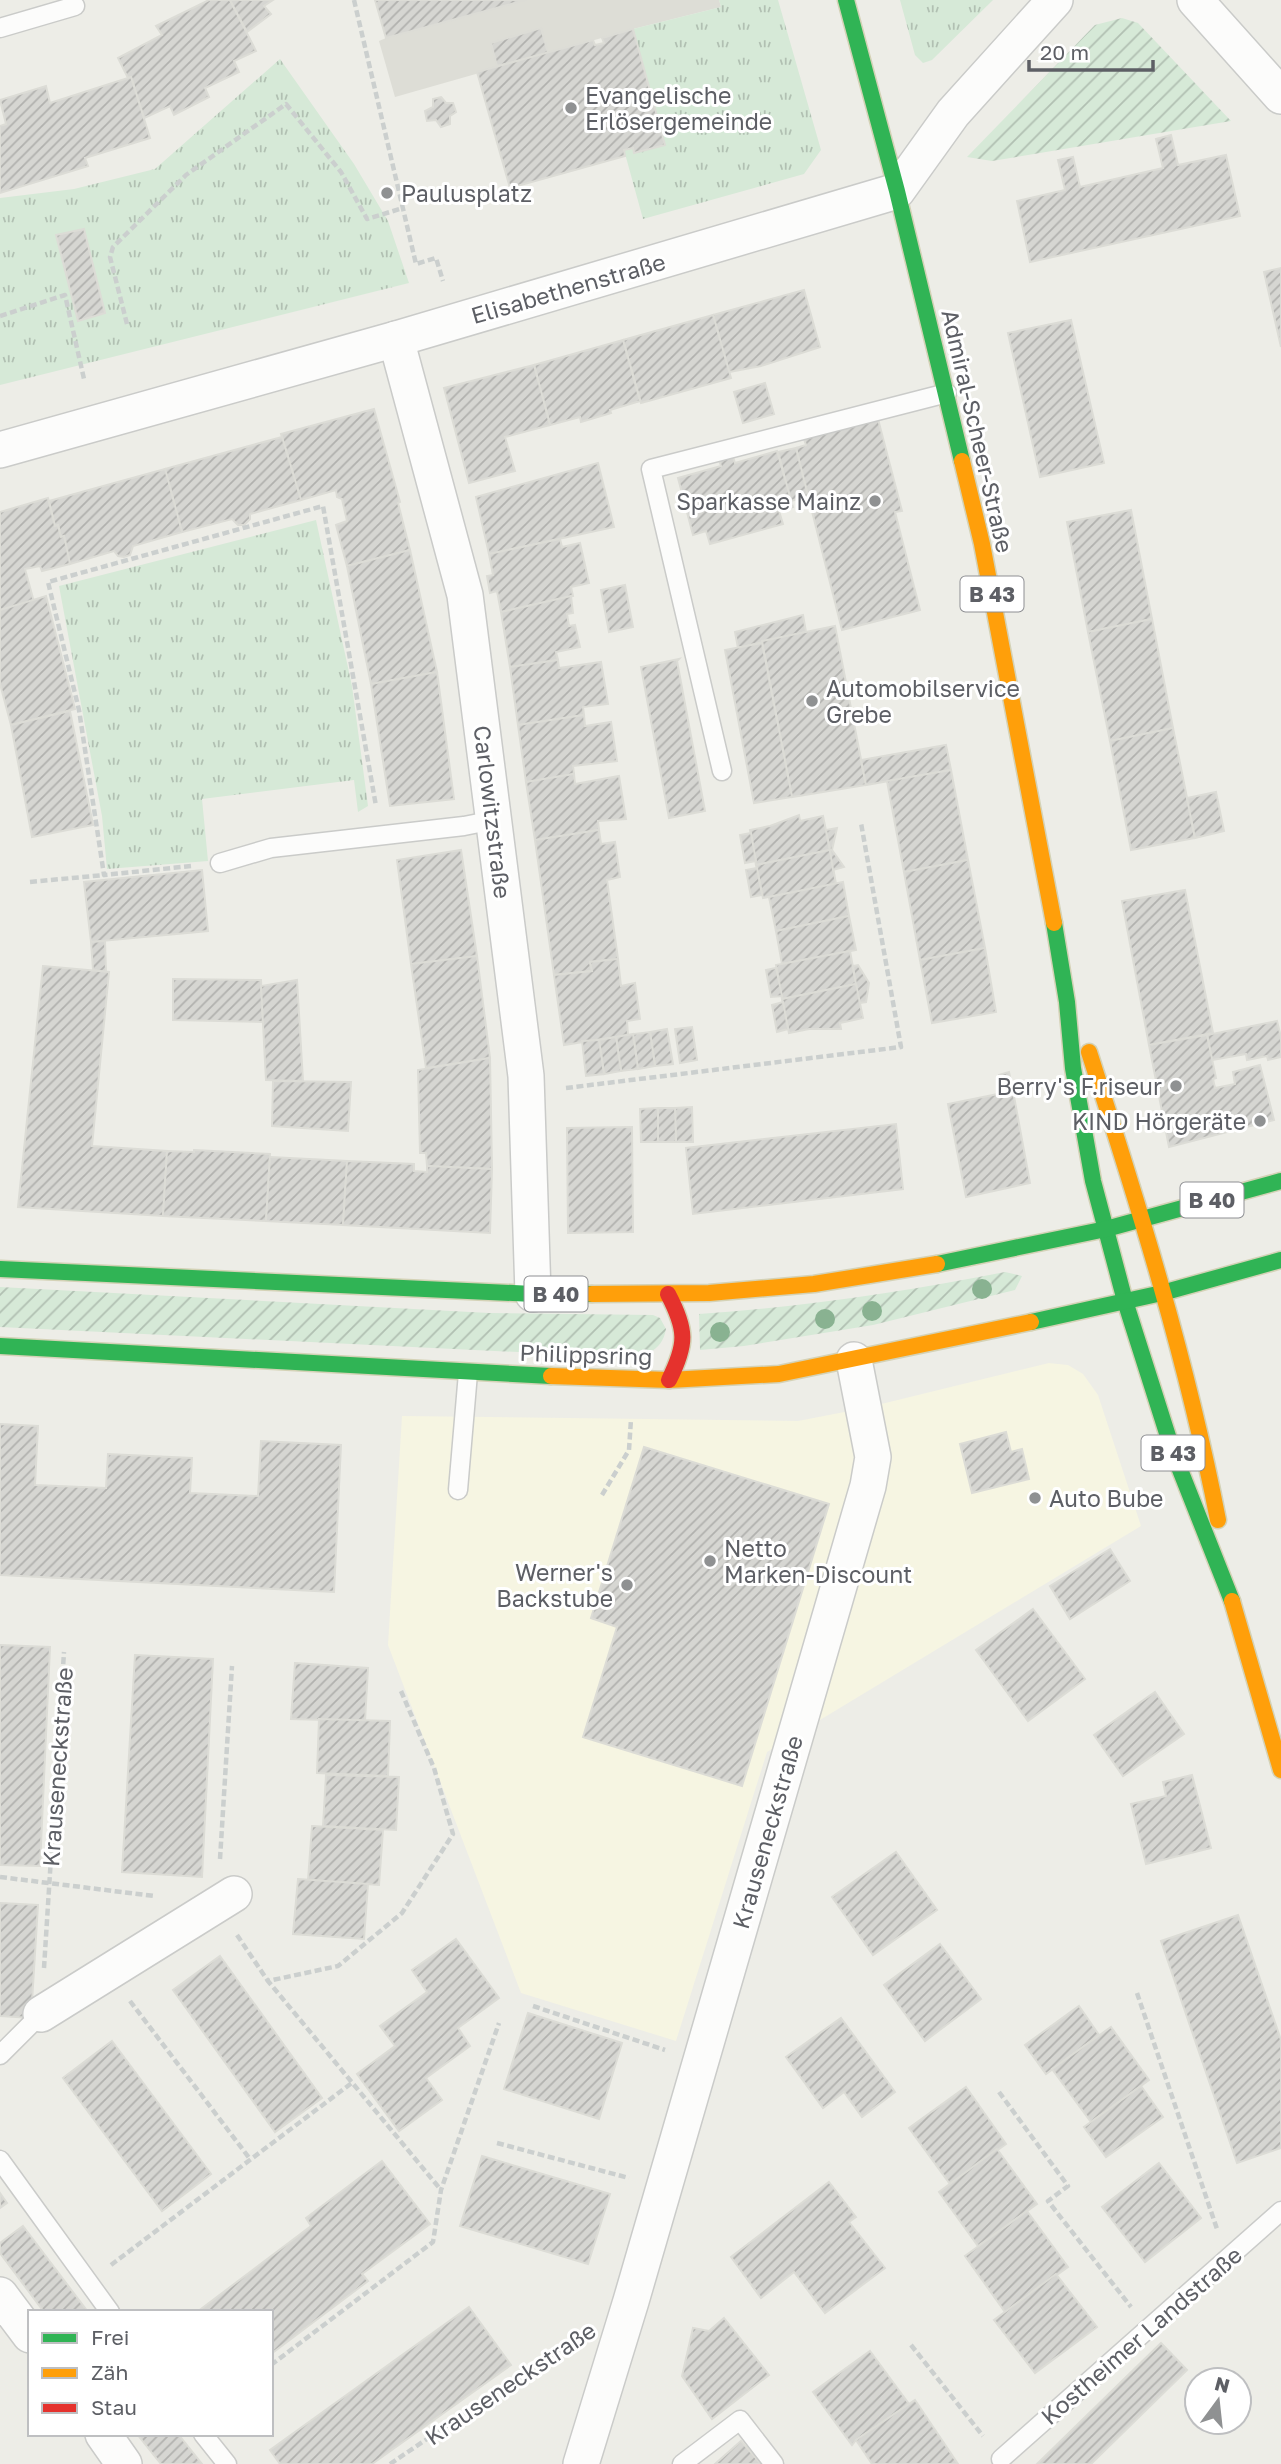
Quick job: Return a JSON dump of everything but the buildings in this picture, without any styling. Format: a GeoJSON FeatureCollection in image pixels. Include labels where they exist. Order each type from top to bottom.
{"type":"FeatureCollection","features":[{"type":"Feature","properties":{"kind":"main road","name":"Admiral-Scheer-Straße"},"geometry":{"type":"LineString","coordinates":[[846,0],[897,191],[982,544],[1067,1002],[1082,1127],[1106,1229]]}},
{"type":"Feature","properties":{"kind":"main road","name":"Admiral-Scheer-Straße"},"geometry":{"type":"LineString","coordinates":[[1067,1002],[1089,1052],[1143,1220]]}},
{"type":"Feature","properties":{"kind":"main road","name":"B 40"},"geometry":{"type":"LineString","coordinates":[[0,1269],[533,1294],[668,1294],[814,1284],[916,1268],[1106,1229],[1281,1181]]}},
{"type":"Feature","properties":{"kind":"main road","name":"B 43"},"geometry":{"type":"LineString","coordinates":[[1143,1220],[1204,1449],[1232,1601]]}},
{"type":"Feature","properties":{"kind":"main road","name":"B 43"},"geometry":{"type":"LineString","coordinates":[[1106,1229],[1125,1301],[1173,1452],[1232,1601],[1281,1770]]}},
{"type":"Feature","properties":{"kind":"main road","name":"Philippsring"},"geometry":{"type":"LineString","coordinates":[[0,1346],[468,1373],[669,1380],[779,1374],[1162,1293],[1281,1260]]}},
{"type":"Feature","properties":{"kind":"main road"},"geometry":{"type":"LineString","coordinates":[[668,1294],[683,1321],[683,1352],[669,1380]]}},
{"type":"Feature","properties":{"kind":"street"},"geometry":{"type":"LineString","coordinates":[[897,191],[953,113],[1055,0]]}},
{"type":"Feature","properties":{"kind":"street"},"geometry":{"type":"LineString","coordinates":[[1195,0],[1281,96]]}},
{"type":"Feature","properties":{"kind":"street","name":"Elisabethenstraße"},"geometry":{"type":"LineString","coordinates":[[0,450],[396,339],[897,191]]}},
{"type":"Feature","properties":{"kind":"street","name":"Carlowitzstraße"},"geometry":{"type":"LineString","coordinates":[[396,339],[465,595],[527,1093],[533,1294]]}},
{"type":"Feature","properties":{"kind":"street","name":"Krauseneckstraße"},"geometry":{"type":"LineString","coordinates":[[581,2464],[868,1486],[873,1457],[854,1360]]}},
{"type":"Feature","properties":{"kind":"street"},"geometry":{"type":"LineString","coordinates":[[41,2014],[226,1899]]}},
{"type":"Feature","properties":{"kind":"street"},"geometry":{"type":"LineString","coordinates":[[0,2295],[28,2332]]}},
{"type":"Feature","properties":{"kind":"street"},"geometry":{"type":"LineString","coordinates":[[104,2436],[124,2464]]}},
{"type":"Feature","properties":{"kind":"lane"},"geometry":{"type":"LineString","coordinates":[[0,28],[75,6]]}},
{"type":"Feature","properties":{"kind":"lane"},"geometry":{"type":"LineString","coordinates":[[722,771],[651,469],[947,393]]}},
{"type":"Feature","properties":{"kind":"lane"},"geometry":{"type":"LineString","coordinates":[[220,863],[271,848],[464,826],[494,820]]}},
{"type":"Feature","properties":{"kind":"lane"},"geometry":{"type":"LineString","coordinates":[[458,1490],[468,1373]]}},
{"type":"Feature","properties":{"kind":"lane"},"geometry":{"type":"LineString","coordinates":[[0,2055],[41,2014]]}},
{"type":"Feature","properties":{"kind":"lane"},"geometry":{"type":"LineString","coordinates":[[0,2160],[108,2310]]}},
{"type":"Feature","properties":{"kind":"lane","name":"Kostheimer Landstraße"},"geometry":{"type":"LineString","coordinates":[[1001,2459],[1281,2211]]}},
{"type":"Feature","properties":{"kind":"lane"},"geometry":{"type":"LineString","coordinates":[[682,2464],[740,2420],[774,2464]]}},
{"type":"Feature","properties":{"kind":"lane"},"geometry":{"type":"LineString","coordinates":[[205,2436],[227,2464]]}},
{"type":"Feature","properties":{"kind":"path"},"geometry":{"type":"LineString","coordinates":[[354,0],[416,264],[436,258],[443,281]]}},
{"type":"Feature","properties":{"kind":"path"},"geometry":{"type":"LineString","coordinates":[[127,324],[110,257],[113,247],[187,175],[286,104],[341,172],[367,219],[403,208]]}},
{"type":"Feature","properties":{"kind":"path"},"geometry":{"type":"LineString","coordinates":[[0,316],[65,295],[84,379]]}},
{"type":"Feature","properties":{"kind":"path"},"geometry":{"type":"LineString","coordinates":[[104,875],[79,709],[48,582],[323,506],[381,834]]}},
{"type":"Feature","properties":{"kind":"path"},"geometry":{"type":"LineString","coordinates":[[527,1093],[901,1047],[860,823]]}},
{"type":"Feature","properties":{"kind":"path"},"geometry":{"type":"LineString","coordinates":[[30,882],[220,863]]}},
{"type":"Feature","properties":{"kind":"path"},"geometry":{"type":"LineString","coordinates":[[602,1495],[629,1450],[632,1415]]}},
{"type":"Feature","properties":{"kind":"path","name":"Krauseneckstraße"},"geometry":{"type":"LineString","coordinates":[[41,2014],[64,1652]]}},
{"type":"Feature","properties":{"kind":"path"},"geometry":{"type":"LineString","coordinates":[[232,1666],[226,1899],[268,1981],[441,2190]]}},
{"type":"Feature","properties":{"kind":"path"},"geometry":{"type":"LineString","coordinates":[[268,1981],[338,1966],[401,1913],[453,1834],[434,1768],[401,1691]]}},
{"type":"Feature","properties":{"kind":"path","name":"Krauseneckstraße"},"geometry":{"type":"LineString","coordinates":[[0,1877],[226,1899]]}},
{"type":"Feature","properties":{"kind":"path"},"geometry":{"type":"LineString","coordinates":[[109,1973],[250,2159]]}},
{"type":"Feature","properties":{"kind":"path"},"geometry":{"type":"LineString","coordinates":[[1137,1993],[1227,2260]]}},
{"type":"Feature","properties":{"kind":"path"},"geometry":{"type":"LineString","coordinates":[[533,2006],[700,2061]]}},
{"type":"Feature","properties":{"kind":"path"},"geometry":{"type":"LineString","coordinates":[[273,2363],[433,2242],[441,2190],[499,2023]]}},
{"type":"Feature","properties":{"kind":"path"},"geometry":{"type":"LineString","coordinates":[[88,2283],[353,2082]]}},
{"type":"Feature","properties":{"kind":"path"},"geometry":{"type":"LineString","coordinates":[[999,2092],[1068,2186],[1048,2202],[1149,2329]]}},
{"type":"Feature","properties":{"kind":"path"},"geometry":{"type":"LineString","coordinates":[[497,2143],[664,2187]]}},
{"type":"Feature","properties":{"kind":"path","name":"Krauseneckstraße"},"geometry":{"type":"LineString","coordinates":[[390,2464],[631,2301]]}},
{"type":"Feature","properties":{"kind":"path"},"geometry":{"type":"LineString","coordinates":[[911,2345],[1001,2459]]}},
{"type":"Feature","properties":{"kind":"shaded area"},"geometry":{"type":"Polygon","coordinates":[[[375,0],[719,0],[721,7],[633,29],[395,97],[379,41],[386,38],[375,0]]]}},
{"type":"Feature","properties":{"kind":"shaded area"},"geometry":{"type":"Polygon","coordinates":[[[1049,1363],[1068,1365],[1083,1374],[1098,1395],[1141,1526],[767,1752],[676,2041],[521,1993],[388,1645],[402,1416],[798,1421],[865,1408],[1049,1363]]]}},
{"type":"Feature","properties":{"kind":"green space"},"geometry":{"type":"Polygon","coordinates":[[[719,0],[778,0],[821,150],[804,174],[643,219],[624,150],[633,148],[634,153],[665,145],[633,29],[721,7],[719,0]]]}},
{"type":"Feature","properties":{"kind":"green space"},"geometry":{"type":"Polygon","coordinates":[[[900,0],[993,0],[932,60],[923,63],[915,55],[900,0]]]}},
{"type":"Feature","properties":{"kind":"green space"},"geometry":{"type":"Polygon","coordinates":[[[1122,18],[1138,23],[1231,121],[992,161],[967,157],[1095,25],[1122,18]]]}},
{"type":"Feature","properties":{"kind":"green space"},"geometry":{"type":"Polygon","coordinates":[[[280,59],[354,164],[388,221],[409,283],[0,385],[0,198],[74,189],[155,169],[280,59]]]}},
{"type":"Feature","properties":{"kind":"green space"},"geometry":{"type":"Polygon","coordinates":[[[316,520],[352,686],[368,806],[358,812],[354,780],[202,799],[208,861],[107,869],[102,816],[59,586],[316,520]]]}},
{"type":"Feature","properties":{"kind":"green space"},"geometry":{"type":"Polygon","coordinates":[[[1005,1272],[1022,1276],[1015,1290],[873,1325],[744,1346],[700,1350],[699,1314],[853,1298],[1005,1272]]]}},
{"type":"Feature","properties":{"kind":"green space"},"geometry":{"type":"Polygon","coordinates":[[[0,1287],[489,1313],[653,1315],[660,1318],[666,1329],[663,1340],[649,1352],[640,1355],[599,1356],[0,1327],[0,1287]]]}},
{"type":"Feature","properties":{"kind":"traffic: fast"},"geometry":{"type":"LineString","coordinates":[[846,0],[897,191],[962,461]]}},
{"type":"Feature","properties":{"kind":"traffic: fast"},"geometry":{"type":"LineString","coordinates":[[1054,923],[1067,1002],[1073,1068],[1093,1181],[1125,1301],[1173,1452],[1232,1601]]}},
{"type":"Feature","properties":{"kind":"traffic: fast"},"geometry":{"type":"LineString","coordinates":[[937,1264],[1106,1229],[1281,1181]]}},
{"type":"Feature","properties":{"kind":"traffic: fast"},"geometry":{"type":"LineString","coordinates":[[1031,1322],[1162,1293],[1281,1260]]}},
{"type":"Feature","properties":{"kind":"traffic: fast"},"geometry":{"type":"LineString","coordinates":[[0,1269],[533,1294],[592,1294]]}},
{"type":"Feature","properties":{"kind":"traffic: fast"},"geometry":{"type":"LineString","coordinates":[[0,1346],[551,1376]]}},
{"type":"Feature","properties":{"kind":"traffic: slow"},"geometry":{"type":"LineString","coordinates":[[962,461],[982,544],[1054,923]]}},
{"type":"Feature","properties":{"kind":"traffic: slow"},"geometry":{"type":"LineString","coordinates":[[1089,1052],[1161,1284],[1192,1401],[1218,1520]]}},
{"type":"Feature","properties":{"kind":"traffic: slow"},"geometry":{"type":"LineString","coordinates":[[592,1294],[709,1293],[814,1284],[937,1264]]}},
{"type":"Feature","properties":{"kind":"traffic: slow"},"geometry":{"type":"LineString","coordinates":[[551,1376],[669,1380],[779,1374],[1031,1322]]}},
{"type":"Feature","properties":{"kind":"traffic: slow"},"geometry":{"type":"LineString","coordinates":[[1232,1601],[1281,1770]]}},
{"type":"Feature","properties":{"kind":"traffic: jam"},"geometry":{"type":"LineString","coordinates":[[668,1294],[679,1318],[682,1337],[679,1356],[669,1380]]}},
{"type":"Feature","properties":{"kind":"place","name":"Evangelische Erlösergemeinde"},"geometry":{"type":"Point","coordinates":[571,108]}},
{"type":"Feature","properties":{"kind":"place","name":"Paulusplatz"},"geometry":{"type":"Point","coordinates":[387,193]}},
{"type":"Feature","properties":{"kind":"place","name":"Sparkasse Mainz"},"geometry":{"type":"Point","coordinates":[875,501]}},
{"type":"Feature","properties":{"kind":"place","name":"Automobilservice Grebe"},"geometry":{"type":"Point","coordinates":[812,701]}},
{"type":"Feature","properties":{"kind":"place","name":"Berry's F.riseur"},"geometry":{"type":"Point","coordinates":[1176,1086]}},
{"type":"Feature","properties":{"kind":"place","name":"KIND Hörgeräte"},"geometry":{"type":"Point","coordinates":[1260,1121]}},
{"type":"Feature","properties":{"kind":"place","name":"Auto Bube"},"geometry":{"type":"Point","coordinates":[1035,1498]}},
{"type":"Feature","properties":{"kind":"place","name":"Netto Marken-Discount"},"geometry":{"type":"Point","coordinates":[710,1561]}},
{"type":"Feature","properties":{"kind":"place","name":"Werner's Backstube"},"geometry":{"type":"Point","coordinates":[627,1585]}}]}
